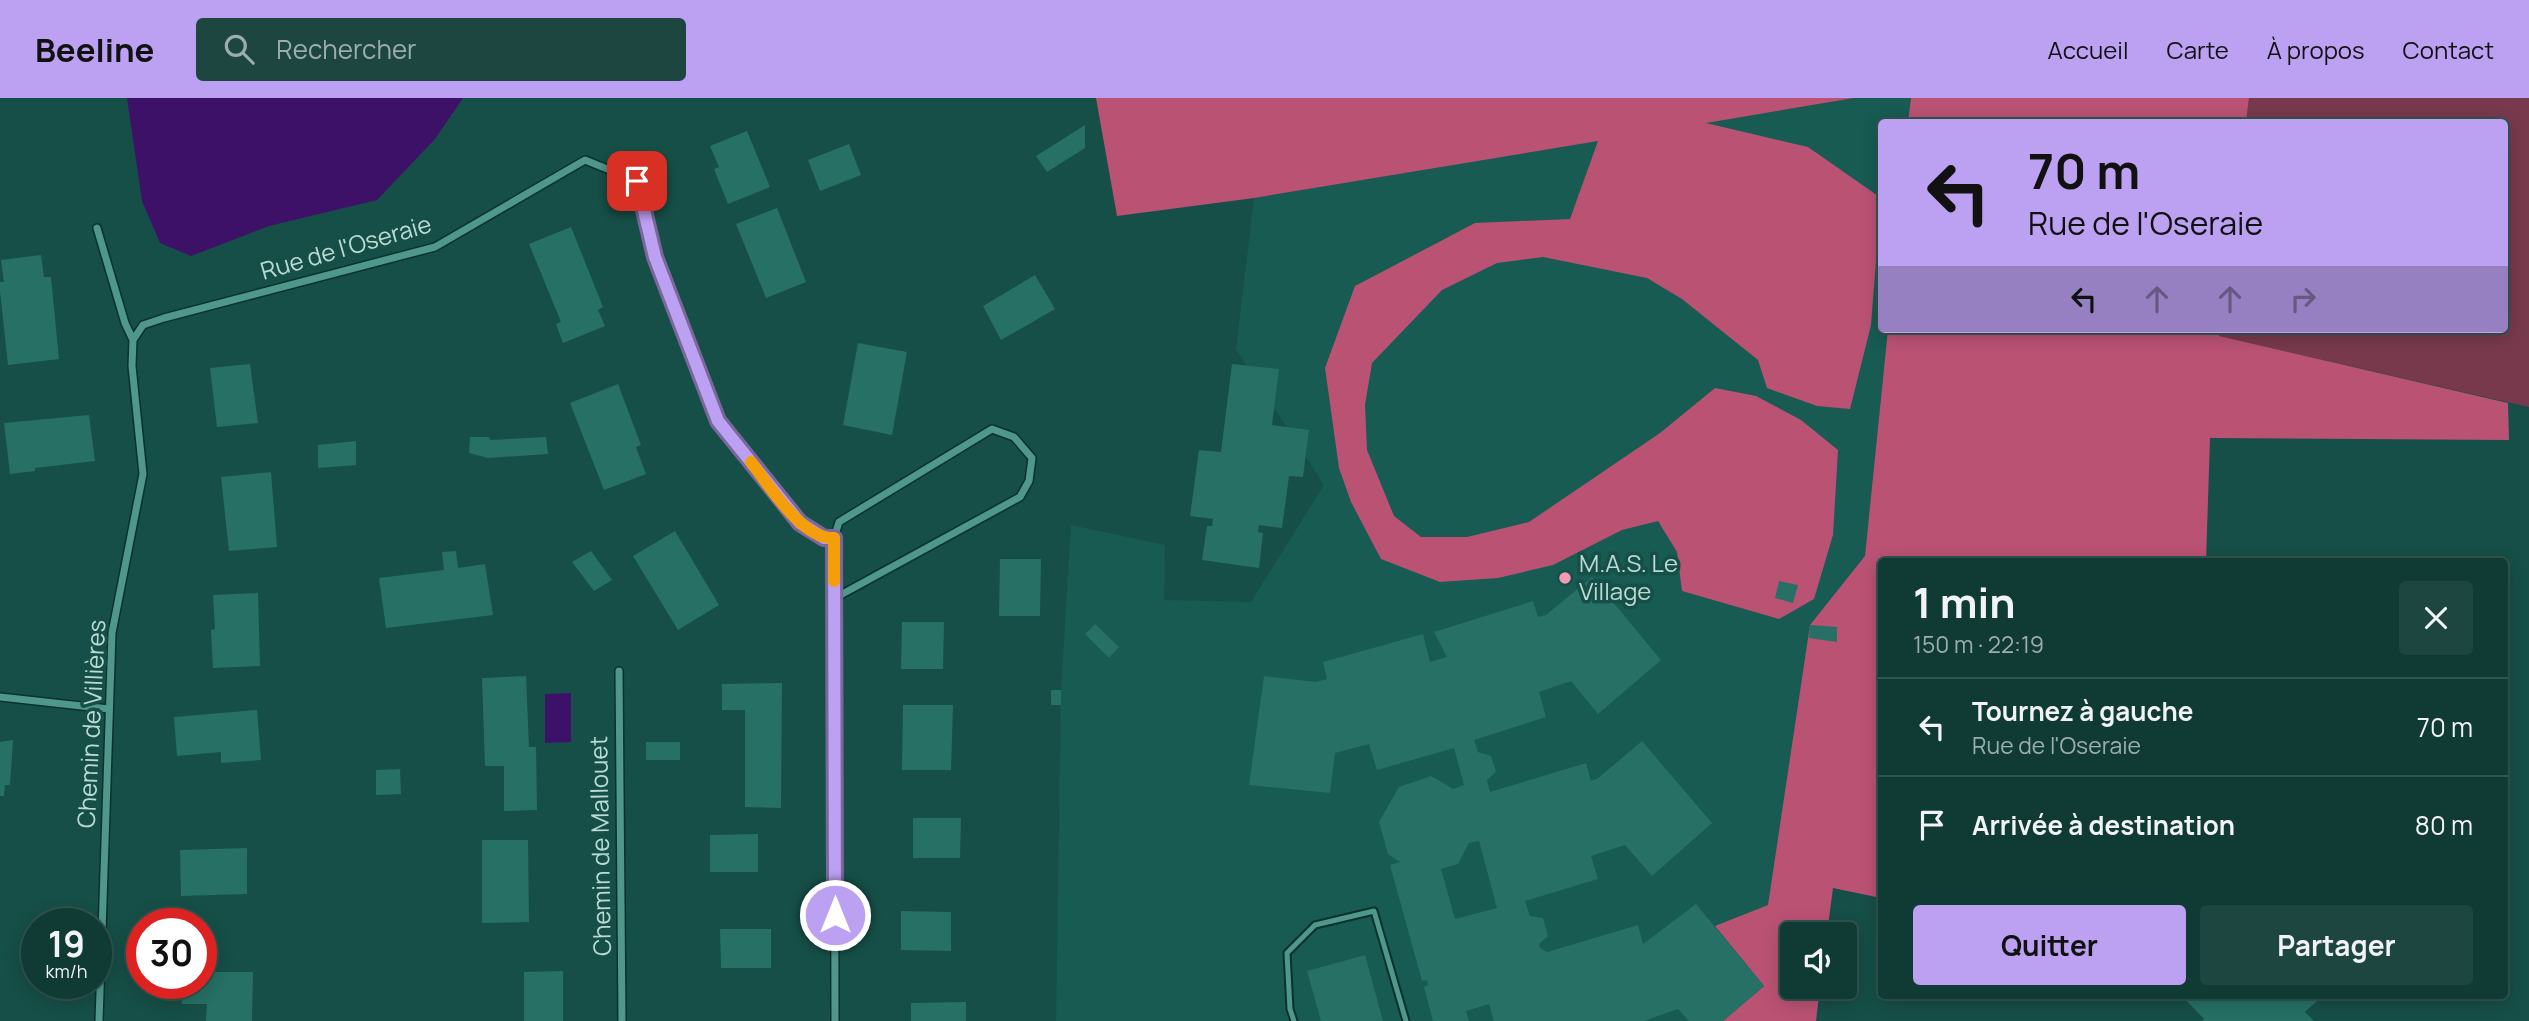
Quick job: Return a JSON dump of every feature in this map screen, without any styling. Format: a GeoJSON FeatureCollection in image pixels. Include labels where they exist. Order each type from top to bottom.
{"type":"FeatureCollection","features":[{"type":"Feature","properties":{"kind":"street","name":"Rue de l'Oseraie"},"geometry":{"type":"LineString","coordinates":[[133,340],[143,325],[164,317],[435,247],[585,160],[637,181],[655,257],[718,421],[800,523],[824,538],[834,538]]}},
{"type":"Feature","properties":{"kind":"street","name":"Chemin de Villières"},"geometry":{"type":"LineString","coordinates":[[97,228],[125,323],[133,340],[132,366],[143,474],[112,633],[99,1021]]}},
{"type":"Feature","properties":{"kind":"street"},"geometry":{"type":"LineString","coordinates":[[835,598],[1020,497],[1029,481],[1032,458],[1014,437],[992,429],[839,522],[834,538],[835,1021]]}},
{"type":"Feature","properties":{"kind":"street","name":"Chemin de Mallouet"},"geometry":{"type":"LineString","coordinates":[[619,671],[622,1021]]}},
{"type":"Feature","properties":{"kind":"street"},"geometry":{"type":"LineString","coordinates":[[0,697],[109,709]]}},
{"type":"Feature","properties":{"kind":"lane"},"geometry":{"type":"LineString","coordinates":[[1294,1021],[1290,1009],[1287,953],[1315,925],[1374,911],[1406,1021]]}},
{"type":"Feature","properties":{"kind":"shaded area"},"geometry":{"type":"Polygon","coordinates":[[[127,98],[463,98],[435,139],[377,200],[269,226],[191,256],[160,243],[142,201],[127,98]]]}},
{"type":"Feature","properties":{"kind":"shaded area"},"geometry":{"type":"Polygon","coordinates":[[[1096,98],[1854,98],[1706,123],[1808,147],[1878,196],[1878,236],[1871,325],[1850,409],[1817,406],[1767,388],[1758,360],[1682,299],[1647,278],[1543,257],[1497,263],[1442,290],[1372,363],[1365,405],[1367,450],[1394,516],[1421,537],[1467,537],[1529,522],[1660,433],[1715,388],[1756,396],[1801,420],[1838,450],[1833,535],[1814,599],[1779,619],[1682,591],[1677,552],[1658,521],[1622,530],[1553,565],[1498,578],[1440,582],[1381,559],[1351,502],[1339,468],[1325,368],[1355,286],[1475,223],[1570,219],[1598,141],[1254,198],[1117,216],[1096,98]]]}},
{"type":"Feature","properties":{"kind":"shaded area","name":"M.A.S. Le Village"},"geometry":{"type":"Polygon","coordinates":[[[1854,98],[1911,98],[1908,119],[1878,119],[1878,333],[1888,333],[1828,922],[1780,922],[1780,999],[1819,999],[1816,1021],[1056,1021],[1061,690],[1071,525],[1165,545],[1164,600],[1251,602],[1324,485],[1236,349],[1254,198],[1854,98]]]}},
{"type":"Feature","properties":{"kind":"shaded area"},"geometry":{"type":"Polygon","coordinates":[[[1911,98],[2249,98],[2246,119],[1908,119],[1911,98]]]}},
{"type":"Feature","properties":{"kind":"shaded area"},"geometry":{"type":"Polygon","coordinates":[[[2249,98],[2529,98],[2529,407],[2218,336],[2218,333],[2508,333],[2508,119],[2246,119],[2249,98]]]}},
{"type":"Feature","properties":{"kind":"shaded area"},"geometry":{"type":"Polygon","coordinates":[[[1888,333],[2219,333],[2219,336],[2508,403],[2509,440],[2210,438],[2206,558],[1878,558],[1878,897],[1833,888],[1829,922],[1780,922],[1780,999],[1819,999],[1816,1021],[1723,1021],[1764,986],[1715,926],[1768,905],[1810,625],[1865,556],[1888,333]]]}},
{"type":"Feature","properties":{"kind":"shaded area"},"geometry":{"type":"Polygon","coordinates":[[[571,693],[571,742],[545,743],[545,694],[571,693]]]}},
{"type":"Feature","properties":{"kind":"building"},"geometry":{"type":"Polygon","coordinates":[[[1085,125],[1085,148],[1047,172],[1036,156],[1085,125]]]}},
{"type":"Feature","properties":{"kind":"building"},"geometry":{"type":"Polygon","coordinates":[[[747,131],[770,187],[728,204],[714,169],[719,167],[710,146],[747,131]]]}},
{"type":"Feature","properties":{"kind":"building"},"geometry":{"type":"Polygon","coordinates":[[[849,144],[861,175],[820,191],[808,160],[849,144]]]}},
{"type":"Feature","properties":{"kind":"building"},"geometry":{"type":"Polygon","coordinates":[[[777,208],[806,282],[766,298],[736,224],[777,208]]]}},
{"type":"Feature","properties":{"kind":"building"},"geometry":{"type":"Polygon","coordinates":[[[571,227],[603,307],[598,310],[605,326],[563,343],[556,324],[561,322],[529,244],[571,227]]]}},
{"type":"Feature","properties":{"kind":"building"},"geometry":{"type":"Polygon","coordinates":[[[41,255],[44,277],[51,277],[59,359],[8,365],[0,291],[0,282],[4,282],[1,260],[41,255]]]}},
{"type":"Feature","properties":{"kind":"building"},"geometry":{"type":"Polygon","coordinates":[[[1035,275],[1055,309],[1001,340],[983,306],[1035,275]]]}},
{"type":"Feature","properties":{"kind":"building"},"geometry":{"type":"Polygon","coordinates":[[[858,343],[907,352],[892,435],[843,425],[858,343]]]}},
{"type":"Feature","properties":{"kind":"building"},"geometry":{"type":"Polygon","coordinates":[[[250,364],[258,423],[217,427],[210,368],[250,364]]]}},
{"type":"Feature","properties":{"kind":"building"},"geometry":{"type":"Polygon","coordinates":[[[1232,364],[1279,369],[1272,425],[1309,430],[1303,477],[1289,476],[1282,528],[1259,525],[1258,532],[1263,533],[1259,568],[1202,560],[1207,526],[1212,526],[1213,519],[1190,516],[1199,450],[1221,452],[1232,364]]]}},
{"type":"Feature","properties":{"kind":"building"},"geometry":{"type":"Polygon","coordinates":[[[618,384],[641,445],[636,447],[646,474],[604,490],[570,403],[618,384]]]}},
{"type":"Feature","properties":{"kind":"building"},"geometry":{"type":"Polygon","coordinates":[[[89,415],[95,461],[35,468],[35,471],[10,474],[4,423],[89,415]]]}},
{"type":"Feature","properties":{"kind":"building"},"geometry":{"type":"Polygon","coordinates":[[[470,437],[489,437],[490,440],[546,437],[548,454],[488,458],[469,453],[470,437]]]}},
{"type":"Feature","properties":{"kind":"building"},"geometry":{"type":"Polygon","coordinates":[[[356,441],[356,465],[318,468],[318,445],[356,441]]]}},
{"type":"Feature","properties":{"kind":"building"},"geometry":{"type":"Polygon","coordinates":[[[271,472],[277,547],[229,551],[221,477],[271,472]]]}},
{"type":"Feature","properties":{"kind":"building"},"geometry":{"type":"Polygon","coordinates":[[[675,531],[719,605],[678,630],[633,556],[675,531]]]}},
{"type":"Feature","properties":{"kind":"building"},"geometry":{"type":"Polygon","coordinates":[[[456,551],[458,568],[485,564],[493,615],[386,628],[379,578],[444,570],[442,552],[456,551]]]}},
{"type":"Feature","properties":{"kind":"building"},"geometry":{"type":"Polygon","coordinates":[[[591,551],[612,580],[594,591],[572,562],[591,551]]]}},
{"type":"Feature","properties":{"kind":"building"},"geometry":{"type":"Polygon","coordinates":[[[1000,559],[1041,559],[1040,616],[999,616],[1000,559]]]}},
{"type":"Feature","properties":{"kind":"building"},"geometry":{"type":"Polygon","coordinates":[[[1592,577],[1661,660],[1598,714],[1571,681],[1539,692],[1546,717],[1474,740],[1478,752],[1491,756],[1496,772],[1487,780],[1490,792],[1586,763],[1591,781],[1597,779],[1642,741],[1712,823],[1652,876],[1625,845],[1591,856],[1598,879],[1525,901],[1530,916],[1543,918],[1548,936],[1539,944],[1540,948],[1547,952],[1638,925],[1643,944],[1696,904],[1764,986],[1723,1021],[1689,1021],[1678,1009],[1644,1021],[1494,1021],[1489,1004],[1466,1011],[1469,1021],[1433,1021],[1424,987],[1428,985],[1427,980],[1422,981],[1390,865],[1400,862],[1388,854],[1379,822],[1399,787],[1431,776],[1453,789],[1464,785],[1454,748],[1377,770],[1369,744],[1335,753],[1330,793],[1249,785],[1264,676],[1316,682],[1327,679],[1323,662],[1423,634],[1430,662],[1447,657],[1434,632],[1533,601],[1538,617],[1546,615],[1592,577]],[[1479,841],[1469,843],[1458,864],[1441,869],[1455,919],[1497,908],[1479,841]]]}},
{"type":"Feature","properties":{"kind":"building"},"geometry":{"type":"Polygon","coordinates":[[[1779,581],[1798,585],[1793,603],[1775,598],[1779,581]]]}},
{"type":"Feature","properties":{"kind":"building"},"geometry":{"type":"Polygon","coordinates":[[[258,593],[260,666],[213,668],[213,595],[258,593]]]}},
{"type":"Feature","properties":{"kind":"building"},"geometry":{"type":"Polygon","coordinates":[[[902,622],[944,622],[943,669],[901,669],[902,622]]]}},
{"type":"Feature","properties":{"kind":"building"},"geometry":{"type":"Polygon","coordinates":[[[1095,624],[1119,647],[1109,658],[1085,634],[1095,624]]]}},
{"type":"Feature","properties":{"kind":"building"},"geometry":{"type":"Polygon","coordinates":[[[1810,625],[1837,627],[1837,642],[1809,638],[1810,625]]]}},
{"type":"Feature","properties":{"kind":"building"},"geometry":{"type":"Polygon","coordinates":[[[526,676],[529,747],[536,747],[537,810],[504,811],[504,766],[485,766],[482,678],[526,676]]]}},
{"type":"Feature","properties":{"kind":"building"},"geometry":{"type":"Polygon","coordinates":[[[782,683],[781,808],[745,807],[745,710],[722,710],[722,684],[782,683]]]}},
{"type":"Feature","properties":{"kind":"building"},"geometry":{"type":"Polygon","coordinates":[[[1051,690],[1061,690],[1061,705],[1051,705],[1051,690]]]}},
{"type":"Feature","properties":{"kind":"building"},"geometry":{"type":"Polygon","coordinates":[[[903,705],[953,705],[951,770],[902,770],[903,705]]]}},
{"type":"Feature","properties":{"kind":"building"},"geometry":{"type":"Polygon","coordinates":[[[257,710],[261,760],[221,763],[221,752],[177,756],[174,717],[257,710]]]}},
{"type":"Feature","properties":{"kind":"building"},"geometry":{"type":"Polygon","coordinates":[[[13,740],[10,785],[5,785],[4,796],[0,796],[0,742],[13,740]]]}},
{"type":"Feature","properties":{"kind":"building"},"geometry":{"type":"Polygon","coordinates":[[[646,742],[680,742],[680,760],[646,760],[646,742]]]}},
{"type":"Feature","properties":{"kind":"building"},"geometry":{"type":"Polygon","coordinates":[[[400,769],[401,794],[376,795],[376,770],[400,769]]]}},
{"type":"Feature","properties":{"kind":"building"},"geometry":{"type":"Polygon","coordinates":[[[913,818],[961,818],[960,858],[913,858],[913,818]]]}},
{"type":"Feature","properties":{"kind":"building"},"geometry":{"type":"Polygon","coordinates":[[[758,834],[758,872],[710,872],[710,835],[758,834]]]}},
{"type":"Feature","properties":{"kind":"building"},"geometry":{"type":"Polygon","coordinates":[[[482,840],[528,840],[529,922],[482,923],[482,840]]]}},
{"type":"Feature","properties":{"kind":"building"},"geometry":{"type":"Polygon","coordinates":[[[247,848],[247,894],[181,896],[180,850],[247,848]]]}},
{"type":"Feature","properties":{"kind":"building"},"geometry":{"type":"Polygon","coordinates":[[[901,911],[951,912],[951,951],[901,950],[901,911]]]}},
{"type":"Feature","properties":{"kind":"building"},"geometry":{"type":"Polygon","coordinates":[[[720,929],[771,929],[771,968],[721,968],[720,929]]]}},
{"type":"Feature","properties":{"kind":"building"},"geometry":{"type":"Polygon","coordinates":[[[1365,955],[1383,1021],[1321,1021],[1307,971],[1365,955]]]}},
{"type":"Feature","properties":{"kind":"building"},"geometry":{"type":"Polygon","coordinates":[[[563,971],[563,1021],[524,1021],[524,972],[563,971]]]}},
{"type":"Feature","properties":{"kind":"building"},"geometry":{"type":"Polygon","coordinates":[[[217,972],[253,972],[252,1021],[206,1021],[207,1004],[182,1004],[182,999],[217,999],[217,972]]]}},
{"type":"Feature","properties":{"kind":"building"},"geometry":{"type":"Polygon","coordinates":[[[2185,999],[2317,1001],[2305,1012],[2314,1021],[2202,1021],[2204,1019],[2185,999]]]}},
{"type":"Feature","properties":{"kind":"building"},"geometry":{"type":"Polygon","coordinates":[[[966,1002],[966,1021],[911,1021],[911,1003],[966,1002]]]}},
{"type":"Feature","properties":{"kind":"slow traffic"},"geometry":{"type":"LineString","coordinates":[[751,462],[800,523],[824,538],[834,538],[834,581]]}},
{"type":"Feature","properties":{"kind":"place","name":"M.A.S. Le Village"},"geometry":{"type":"Point","coordinates":[1565,578]}},
{"type":"Feature","properties":{"kind":"route"},"geometry":{"type":"LineString","coordinates":[[637,181],[655,257],[718,421],[800,523],[824,538],[834,538],[835,915]]}}]}
